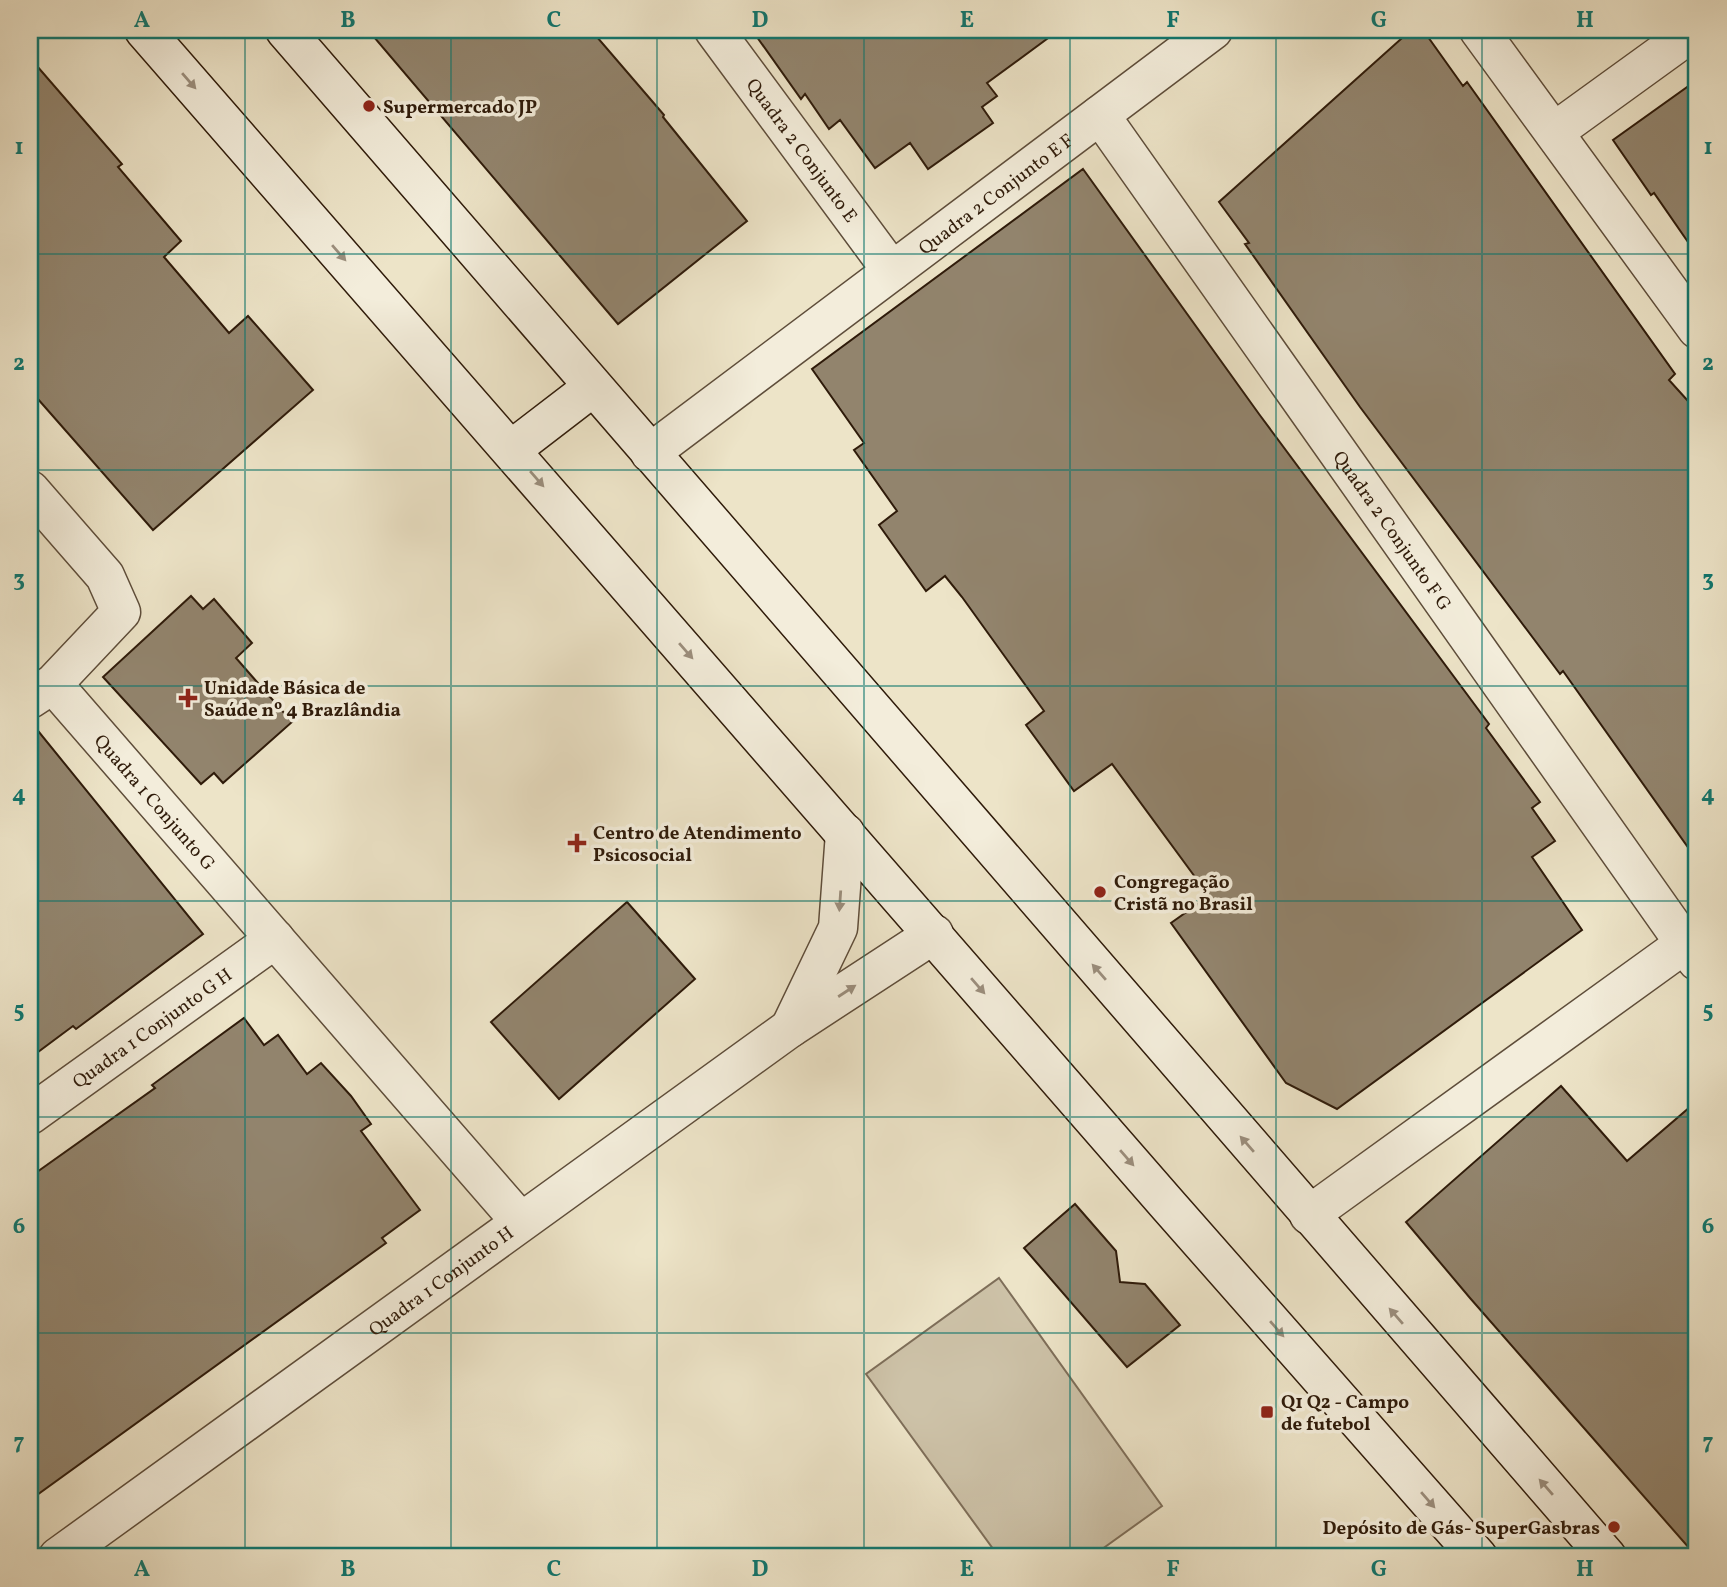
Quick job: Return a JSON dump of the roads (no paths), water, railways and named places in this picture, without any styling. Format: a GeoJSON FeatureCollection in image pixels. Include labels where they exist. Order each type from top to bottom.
{"type":"FeatureCollection","features":[{"type":"Feature","properties":{"kind":"street"},"geometry":{"type":"LineString","coordinates":[[144,30],[1478,1557]]}},
{"type":"Feature","properties":{"kind":"street"},"geometry":{"type":"LineString","coordinates":[[285,30],[1607,1557]]}},
{"type":"Feature","properties":{"kind":"street","name":"Quadra 2 Conjunto E"},"geometry":{"type":"LineString","coordinates":[[713,30],[892,271]]}},
{"type":"Feature","properties":{"kind":"street","name":"Quadra 2 Conjunto E F"},"geometry":{"type":"LineString","coordinates":[[650,453],[1213,30]]}},
{"type":"Feature","properties":{"kind":"street"},"geometry":{"type":"LineString","coordinates":[[1479,30],[1697,330]]}},
{"type":"Feature","properties":{"kind":"street"},"geometry":{"type":"LineString","coordinates":[[1554,132],[1695,30]]}},
{"type":"Feature","properties":{"kind":"street","name":"Quadra 2 Conjunto F G"},"geometry":{"type":"LineString","coordinates":[[1100,115],[1693,947]]}},
{"type":"Feature","properties":{"kind":"street"},"geometry":{"type":"LineString","coordinates":[[511,450],[593,387]]}},
{"type":"Feature","properties":{"kind":"street"},"geometry":{"type":"LineString","coordinates":[[30,489],[105,576],[121,612],[41,692]]}},
{"type":"Feature","properties":{"kind":"street","name":"Quadra 1 Conjunto G"},"geometry":{"type":"LineString","coordinates":[[41,692],[275,939]]}},
{"type":"Feature","properties":{"kind":"street"},"geometry":{"type":"LineString","coordinates":[[790,1028],[838,928],[845,833]]}},
{"type":"Feature","properties":{"kind":"street"},"geometry":{"type":"LineString","coordinates":[[520,1221],[790,1028],[934,934]]}},
{"type":"Feature","properties":{"kind":"street","name":"Quadra 1 Conjunto G H"},"geometry":{"type":"LineString","coordinates":[[30,1115],[275,939]]}},
{"type":"Feature","properties":{"kind":"street","name":"Quadra 1 Conjunto H"},"geometry":{"type":"LineString","coordinates":[[58,1557],[520,1221],[275,939]]}},
{"type":"Feature","properties":{"kind":"street"},"geometry":{"type":"LineString","coordinates":[[1309,1215],[1693,947]]}},
{"type":"Feature","properties":{"kind":"place","name":"Supermercado JP"},"geometry":{"type":"Point","coordinates":[369,106]}},
{"type":"Feature","properties":{"kind":"place","name":"Unidade Básica de Saúde nº 4 Brazlândia"},"geometry":{"type":"Point","coordinates":[188,698]}},
{"type":"Feature","properties":{"kind":"place","name":"Centro de Atendimento Psicosocial"},"geometry":{"type":"Point","coordinates":[577,843]}},
{"type":"Feature","properties":{"kind":"place","name":"Congregação Cristã no Brasil"},"geometry":{"type":"Point","coordinates":[1100,892]}},
{"type":"Feature","properties":{"kind":"place","name":"Q1 Q2 - Campo de futebol"},"geometry":{"type":"Point","coordinates":[1267,1412]}},
{"type":"Feature","properties":{"kind":"place","name":"Depósito de Gás- SuperGasbras"},"geometry":{"type":"Point","coordinates":[1614,1527]}}]}
